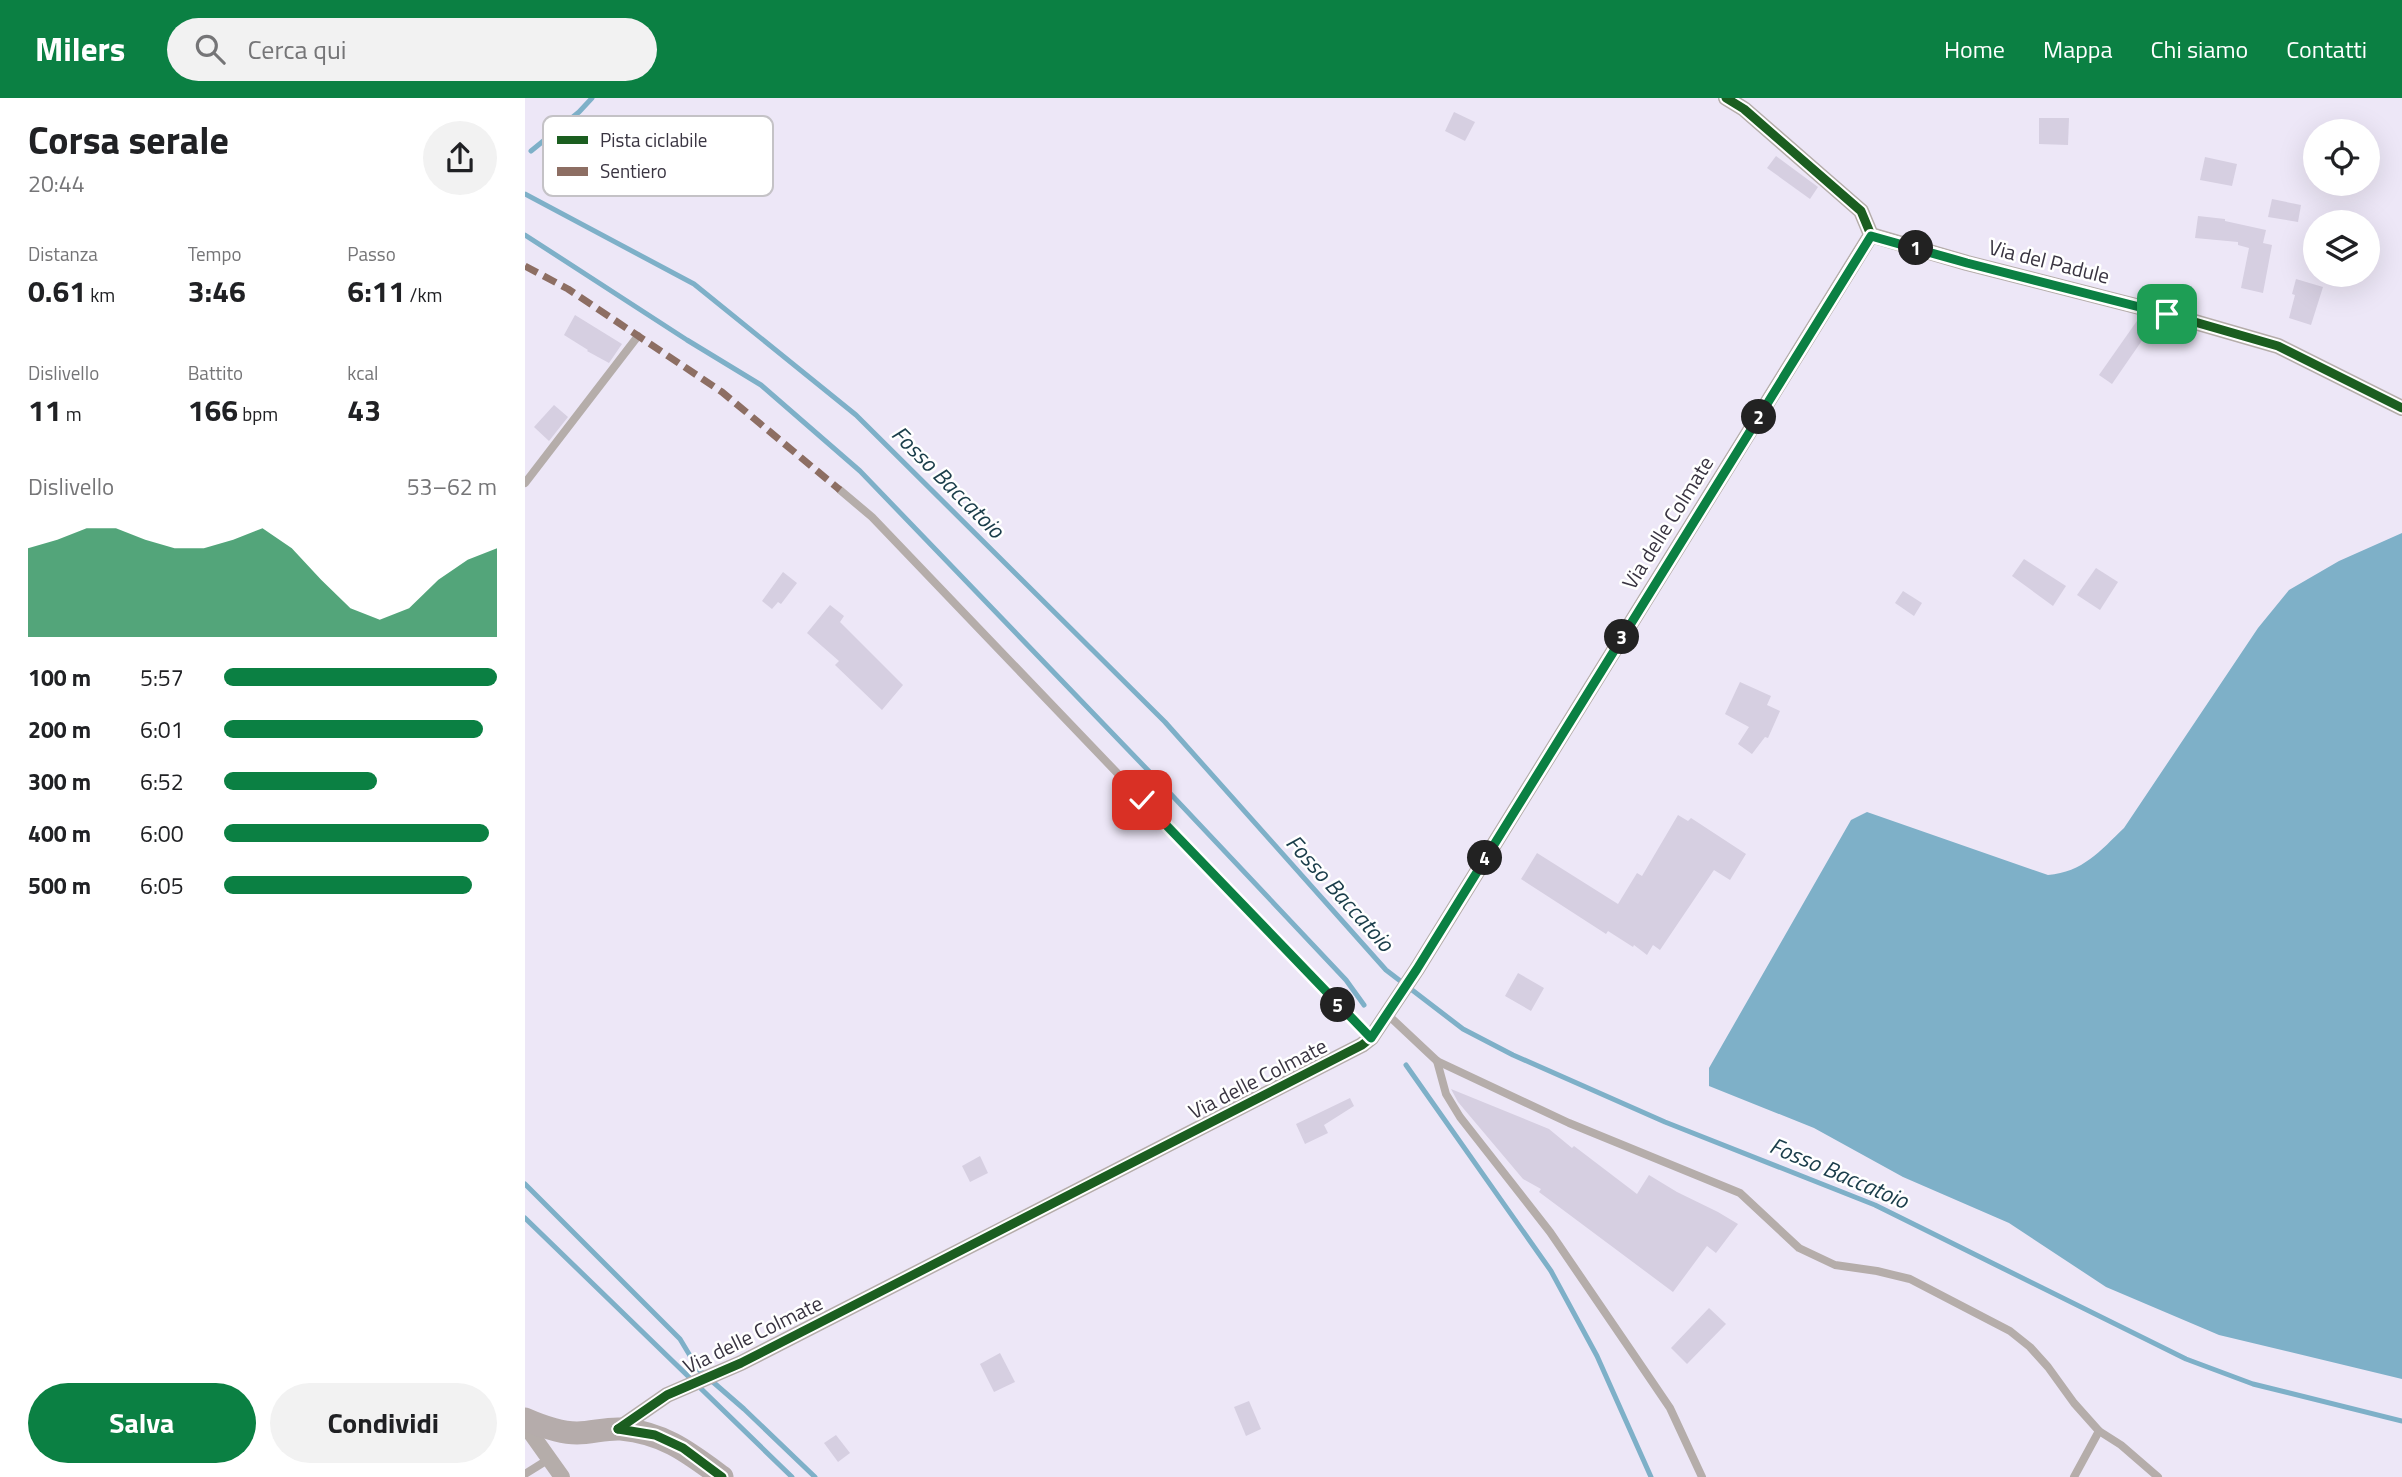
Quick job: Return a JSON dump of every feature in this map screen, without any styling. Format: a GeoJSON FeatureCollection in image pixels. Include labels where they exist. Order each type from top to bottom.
{"type":"FeatureCollection","features":[{"type":"Feature","properties":{"kind":"main road"},"geometry":{"type":"LineString","coordinates":[[525,1419],[544,1428],[576,1433],[618,1429],[655,1435],[683,1448],[722,1477]]}},
{"type":"Feature","properties":{"kind":"street"},"geometry":{"type":"LineString","coordinates":[[1726,98],[1744,109],[1861,211],[1871,236]]}},
{"type":"Feature","properties":{"kind":"street","name":"Via del Padule"},"geometry":{"type":"LineString","coordinates":[[1871,236],[2278,346],[2402,408]]}},
{"type":"Feature","properties":{"kind":"street","name":"Via delle Colmate"},"geometry":{"type":"LineString","coordinates":[[618,1429],[667,1395],[741,1363],[1371,1038],[1417,969],[1871,236]]}},
{"type":"Feature","properties":{"kind":"street"},"geometry":{"type":"LineString","coordinates":[[525,1426],[562,1477]]}},
{"type":"Feature","properties":{"kind":"lane"},"geometry":{"type":"LineString","coordinates":[[525,483],[638,336]]}},
{"type":"Feature","properties":{"kind":"lane"},"geometry":{"type":"LineString","coordinates":[[840,490],[872,517],[1371,1038]]}},
{"type":"Feature","properties":{"kind":"lane"},"geometry":{"type":"LineString","coordinates":[[1387,1014],[1437,1061],[1569,1123],[1740,1193],[1800,1248],[1835,1265],[1910,1279],[2010,1331],[2030,1346],[2099,1431],[2121,1445],[2158,1477]]}},
{"type":"Feature","properties":{"kind":"lane"},"geometry":{"type":"LineString","coordinates":[[1437,1061],[1446,1094],[1460,1117],[1550,1232],[1670,1408],[1702,1477]]}},
{"type":"Feature","properties":{"kind":"lane"},"geometry":{"type":"LineString","coordinates":[[2074,1477],[2099,1431]]}},
{"type":"Feature","properties":{"kind":"lane"},"geometry":{"type":"LineString","coordinates":[[525,1474],[549,1459]]}},
{"type":"Feature","properties":{"kind":"water"},"geometry":{"type":"Polygon","coordinates":[[[2402,533],[2402,1379],[2219,1335],[2106,1287],[2009,1223],[1903,1177],[1814,1128],[1709,1086],[1709,1068],[1851,820],[1867,812],[2048,875],[2081,865],[2124,828],[2258,628],[2289,590],[2339,561],[2402,533]]]}},
{"type":"Feature","properties":{"kind":"building"},"geometry":{"type":"Polygon","coordinates":[[[1454,112],[1475,122],[1465,141],[1445,131],[1454,112]]]}},
{"type":"Feature","properties":{"kind":"building"},"geometry":{"type":"Polygon","coordinates":[[[2039,118],[2069,118],[2068,145],[2039,144],[2039,118]]]}},
{"type":"Feature","properties":{"kind":"building"},"geometry":{"type":"Polygon","coordinates":[[[1776,156],[1818,187],[1810,199],[1767,168],[1776,156]]]}},
{"type":"Feature","properties":{"kind":"building"},"geometry":{"type":"Polygon","coordinates":[[[2205,157],[2237,164],[2232,186],[2200,180],[2205,157]]]}},
{"type":"Feature","properties":{"kind":"building"},"geometry":{"type":"Polygon","coordinates":[[[2272,199],[2301,205],[2298,222],[2268,217],[2272,199]]]}},
{"type":"Feature","properties":{"kind":"building"},"geometry":{"type":"Polygon","coordinates":[[[2198,216],[2225,219],[2266,230],[2263,243],[2272,245],[2263,293],[2241,288],[2249,248],[2238,245],[2238,242],[2195,238],[2198,216]]]}},
{"type":"Feature","properties":{"kind":"building"},"geometry":{"type":"Polygon","coordinates":[[[2296,279],[2303,281],[2303,287],[2323,287],[2311,325],[2289,318],[2295,295],[2292,294],[2296,279]]]}},
{"type":"Feature","properties":{"kind":"building"},"geometry":{"type":"Polygon","coordinates":[[[575,315],[622,344],[609,363],[564,335],[575,315]]]}},
{"type":"Feature","properties":{"kind":"building"},"geometry":{"type":"Polygon","coordinates":[[[2139,318],[2154,323],[2112,384],[2099,375],[2139,318]]]}},
{"type":"Feature","properties":{"kind":"building"},"geometry":{"type":"Polygon","coordinates":[[[554,405],[568,417],[549,441],[534,427],[554,405]]]}},
{"type":"Feature","properties":{"kind":"building"},"geometry":{"type":"Polygon","coordinates":[[[2024,559],[2066,586],[2053,606],[2012,576],[2024,559]]]}},
{"type":"Feature","properties":{"kind":"building"},"geometry":{"type":"Polygon","coordinates":[[[2096,568],[2118,582],[2100,610],[2077,595],[2096,568]]]}},
{"type":"Feature","properties":{"kind":"building"},"geometry":{"type":"Polygon","coordinates":[[[783,572],[797,583],[781,604],[778,602],[772,609],[762,601],[783,572]]]}},
{"type":"Feature","properties":{"kind":"building"},"geometry":{"type":"Polygon","coordinates":[[[1903,591],[1922,603],[1914,616],[1895,603],[1903,591]]]}},
{"type":"Feature","properties":{"kind":"building"},"geometry":{"type":"Polygon","coordinates":[[[830,605],[844,616],[840,622],[903,685],[882,710],[835,665],[839,661],[807,633],[830,605]]]}},
{"type":"Feature","properties":{"kind":"building"},"geometry":{"type":"Polygon","coordinates":[[[1740,682],[1771,696],[1767,705],[1780,711],[1768,738],[1765,737],[1752,754],[1738,744],[1749,727],[1725,714],[1740,682]]]}},
{"type":"Feature","properties":{"kind":"building"},"geometry":{"type":"Polygon","coordinates":[[[1678,815],[1688,821],[1691,818],[1746,854],[1730,880],[1714,870],[1660,950],[1653,945],[1647,955],[1608,931],[1606,934],[1521,879],[1537,853],[1618,904],[1637,873],[1642,876],[1678,815]]]}},
{"type":"Feature","properties":{"kind":"building"},"geometry":{"type":"Polygon","coordinates":[[[1518,973],[1544,988],[1531,1011],[1505,996],[1518,973]]]}},
{"type":"Feature","properties":{"kind":"building"},"geometry":{"type":"Polygon","coordinates":[[[1451,1089],[1549,1129],[1637,1194],[1649,1175],[1738,1224],[1716,1253],[1707,1246],[1673,1292],[1539,1192],[1541,1189],[1523,1179],[1458,1102],[1451,1089]]]}},
{"type":"Feature","properties":{"kind":"building"},"geometry":{"type":"Polygon","coordinates":[[[1350,1098],[1354,1106],[1324,1125],[1328,1133],[1305,1144],[1296,1124],[1350,1098]]]}},
{"type":"Feature","properties":{"kind":"building"},"geometry":{"type":"Polygon","coordinates":[[[980,1156],[988,1173],[970,1182],[962,1166],[980,1156]]]}},
{"type":"Feature","properties":{"kind":"building"},"geometry":{"type":"Polygon","coordinates":[[[1709,1308],[1726,1324],[1687,1364],[1671,1348],[1709,1308]]]}},
{"type":"Feature","properties":{"kind":"building"},"geometry":{"type":"Polygon","coordinates":[[[1000,1353],[1015,1382],[994,1392],[980,1364],[1000,1353]]]}},
{"type":"Feature","properties":{"kind":"building"},"geometry":{"type":"Polygon","coordinates":[[[1249,1401],[1261,1429],[1246,1436],[1234,1407],[1249,1401]]]}},
{"type":"Feature","properties":{"kind":"building"},"geometry":{"type":"Polygon","coordinates":[[[836,1435],[850,1453],[838,1462],[824,1443],[836,1435]]]}},
{"type":"Feature","properties":{"kind":"waterway"},"geometry":{"type":"LineString","coordinates":[[574,116],[592,98]]}},
{"type":"Feature","properties":{"kind":"waterway"},"geometry":{"type":"LineString","coordinates":[[531,151],[543,141]]}},
{"type":"Feature","properties":{"kind":"waterway","name":"Fosso Baccatoio"},"geometry":{"type":"LineString","coordinates":[[525,194],[694,284],[856,415],[1165,722],[1386,970],[1463,1029],[1513,1055],[1665,1122],[1875,1205],[2186,1359],[2253,1384],[2402,1421]]}},
{"type":"Feature","properties":{"kind":"waterway"},"geometry":{"type":"LineString","coordinates":[[525,235],[761,385],[860,471],[1166,789],[1346,980],[1364,1005]]}},
{"type":"Feature","properties":{"kind":"waterway"},"geometry":{"type":"LineString","coordinates":[[1406,1065],[1551,1271],[1597,1356],[1651,1477]]}},
{"type":"Feature","properties":{"kind":"waterway"},"geometry":{"type":"LineString","coordinates":[[525,1184],[680,1339],[698,1369],[815,1477]]}},
{"type":"Feature","properties":{"kind":"waterway"},"geometry":{"type":"LineString","coordinates":[[525,1218],[792,1477]]}},
{"type":"Feature","properties":{"kind":"marked path"},"geometry":{"type":"LineString","coordinates":[[525,266],[568,289],[722,392],[840,490]]}},
{"type":"Feature","properties":{"kind":"cycle path"},"geometry":{"type":"LineString","coordinates":[[1726,98],[1744,109],[1861,211],[1871,235]]}},
{"type":"Feature","properties":{"kind":"cycle path"},"geometry":{"type":"LineString","coordinates":[[1871,235],[2278,346],[2402,408]]}},
{"type":"Feature","properties":{"kind":"cycle path"},"geometry":{"type":"LineString","coordinates":[[618,1429],[667,1395],[741,1363],[1371,1038],[1417,969],[1871,235]]}},
{"type":"Feature","properties":{"kind":"cycle path"},"geometry":{"type":"LineString","coordinates":[[618,1429],[655,1435],[683,1448],[722,1477]]}},
{"type":"Feature","properties":{"kind":"route"},"geometry":{"type":"LineString","coordinates":[[1142,800],[1371,1038],[1417,969],[1871,236],[2167,314]]}}]}
